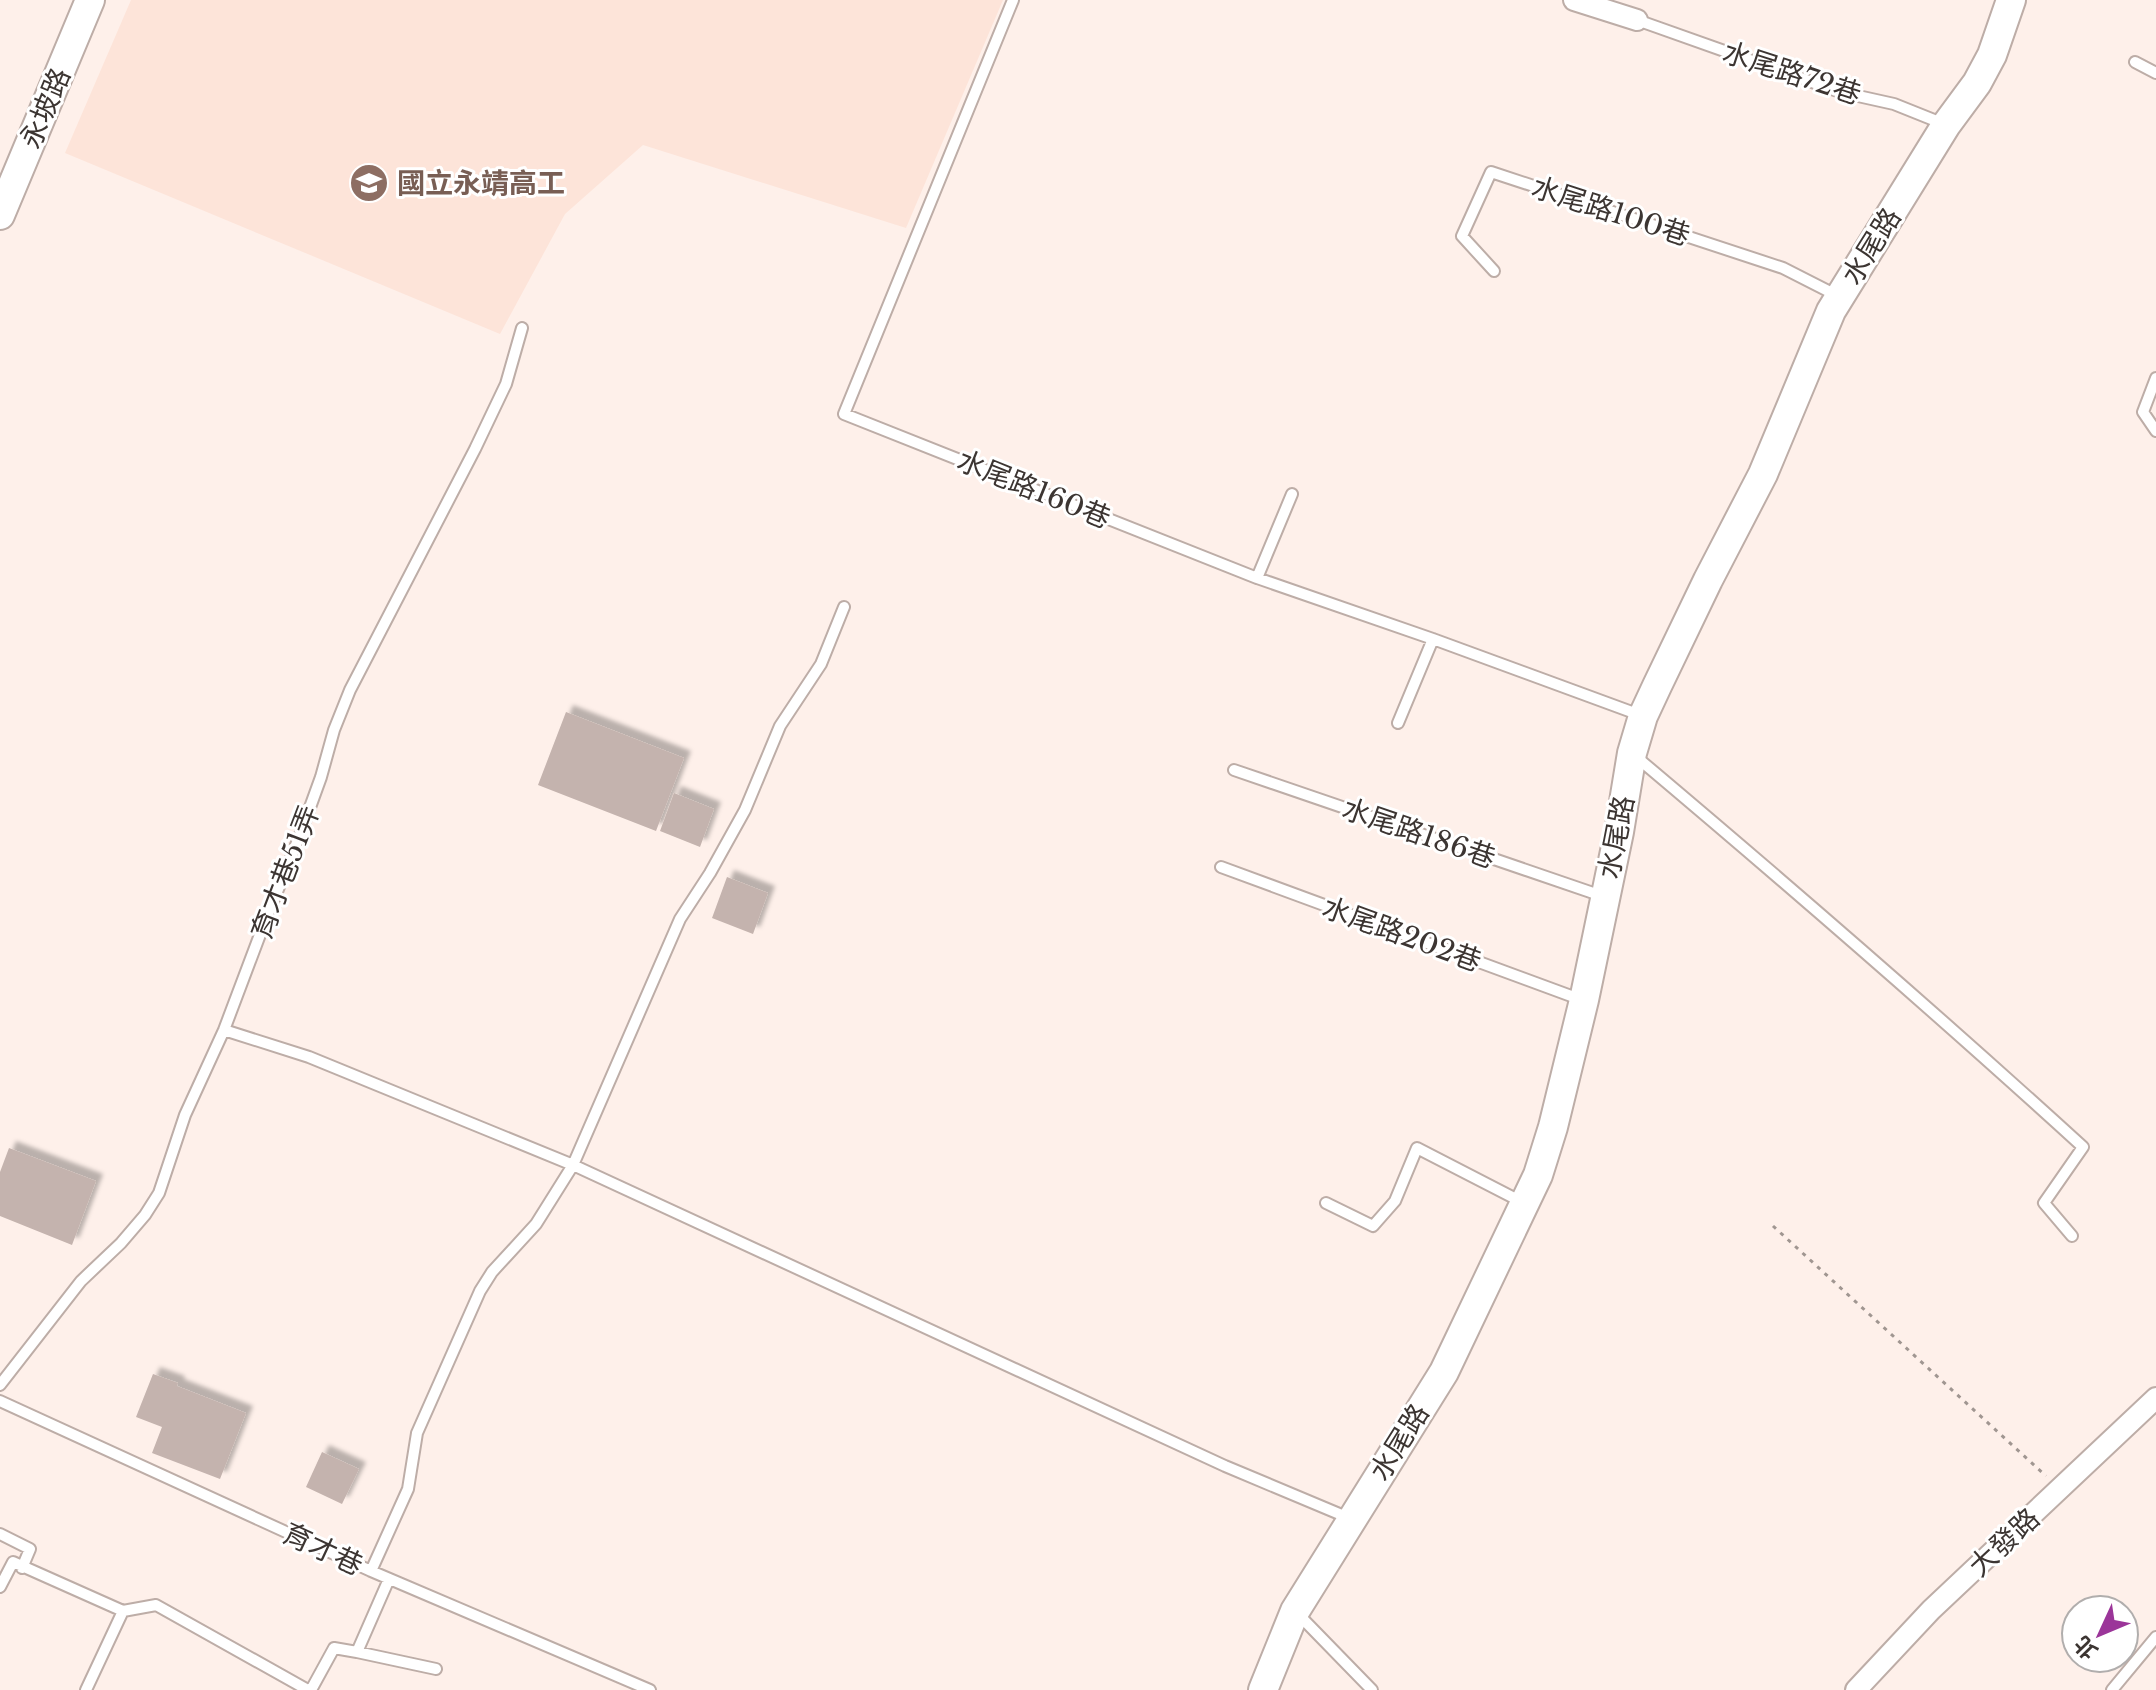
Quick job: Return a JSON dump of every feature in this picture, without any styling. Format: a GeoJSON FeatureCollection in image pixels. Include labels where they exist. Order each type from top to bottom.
{"type":"FeatureCollection","features":[{"type":"Feature","properties":{"kind":"street","name":"永坡路"},"geometry":{"type":"LineString","coordinates":[[0,215],[90,0]]}},
{"type":"Feature","properties":{"kind":"street"},"geometry":{"type":"LineString","coordinates":[[1574,0],[1637,20]]}},
{"type":"Feature","properties":{"kind":"street","name":"水尾路"},"geometry":{"type":"LineString","coordinates":[[1263,1690],[1295,1611],[1444,1372],[1538,1175],[1584,1000],[1632,753],[1643,716],[1763,474],[1831,311],[1946,125],[1977,83],[1992,55],[2011,0]]}},
{"type":"Feature","properties":{"kind":"street","name":"大發路"},"geometry":{"type":"LineString","coordinates":[[1856,1690],[1931,1610],[2156,1398]]}},
{"type":"Feature","properties":{"kind":"lane","name":"水尾路160巷"},"geometry":{"type":"LineString","coordinates":[[1013,0],[844,414],[1257,578],[1643,716]]}},
{"type":"Feature","properties":{"kind":"lane","name":"水尾路72巷"},"geometry":{"type":"LineString","coordinates":[[1637,20],[1840,92],[1894,104],[1946,125]]}},
{"type":"Feature","properties":{"kind":"lane"},"geometry":{"type":"LineString","coordinates":[[2135,62],[2156,73]]}},
{"type":"Feature","properties":{"kind":"lane","name":"水尾路100巷"},"geometry":{"type":"LineString","coordinates":[[1494,271],[1462,236],[1491,172],[1783,268],[1840,297]]}},
{"type":"Feature","properties":{"kind":"lane","name":"育才巷51弄"},"geometry":{"type":"LineString","coordinates":[[0,1385],[81,1281],[121,1243],[159,1193],[185,1115],[224,1030],[300,835],[350,690],[482,436],[506,384],[522,328]]}},
{"type":"Feature","properties":{"kind":"lane"},"geometry":{"type":"LineString","coordinates":[[2156,378],[2143,412],[2156,431]]}},
{"type":"Feature","properties":{"kind":"lane"},"geometry":{"type":"LineString","coordinates":[[1257,578],[1292,494]]}},
{"type":"Feature","properties":{"kind":"lane"},"geometry":{"type":"LineString","coordinates":[[371,1571],[408,1489],[417,1433],[480,1291],[492,1272],[536,1224],[573,1165],[680,919],[745,810],[780,726],[821,664],[844,607]]}},
{"type":"Feature","properties":{"kind":"lane"},"geometry":{"type":"LineString","coordinates":[[1398,723],[1433,639]]}},
{"type":"Feature","properties":{"kind":"lane"},"geometry":{"type":"LineString","coordinates":[[1632,753],[1982,1055],[2083,1147],[2044,1203],[2072,1236]]}},
{"type":"Feature","properties":{"kind":"lane","name":"水尾路186巷"},"geometry":{"type":"LineString","coordinates":[[1234,770],[1604,897]]}},
{"type":"Feature","properties":{"kind":"lane","name":"水尾路202巷"},"geometry":{"type":"LineString","coordinates":[[1221,867],[1584,1000]]}},
{"type":"Feature","properties":{"kind":"lane"},"geometry":{"type":"LineString","coordinates":[[224,1030],[309,1057],[573,1165],[1225,1466],[1350,1519]]}},
{"type":"Feature","properties":{"kind":"lane"},"geometry":{"type":"LineString","coordinates":[[1326,1203],[1373,1226],[1395,1201],[1417,1148],[1526,1204]]}},
{"type":"Feature","properties":{"kind":"lane","name":"育才巷"},"geometry":{"type":"LineString","coordinates":[[0,1401],[371,1571],[650,1690]]}},
{"type":"Feature","properties":{"kind":"lane"},"geometry":{"type":"LineString","coordinates":[[0,1534],[30,1549],[22,1568]]}},
{"type":"Feature","properties":{"kind":"lane"},"geometry":{"type":"LineString","coordinates":[[0,1587],[13,1562],[123,1611],[156,1605],[309,1690],[334,1648],[436,1669]]}},
{"type":"Feature","properties":{"kind":"lane"},"geometry":{"type":"LineString","coordinates":[[357,1652],[389,1579]]}},
{"type":"Feature","properties":{"kind":"lane"},"geometry":{"type":"LineString","coordinates":[[86,1690],[123,1611]]}},
{"type":"Feature","properties":{"kind":"lane"},"geometry":{"type":"LineString","coordinates":[[1295,1611],[1372,1690]]}},
{"type":"Feature","properties":{"kind":"lane"},"geometry":{"type":"LineString","coordinates":[[2112,1690],[2156,1637]]}},
{"type":"Feature","properties":{"kind":"path"},"geometry":{"type":"LineString","coordinates":[[1773,1226],[2061,1489]]}},
{"type":"Feature","properties":{"kind":"shaded area","name":"國立永靖高工"},"geometry":{"type":"Polygon","coordinates":[[[131,0],[1003,0],[906,228],[643,145],[565,214],[500,334],[65,153],[131,0]]]}},
{"type":"Feature","properties":{"kind":"building"},"geometry":{"type":"Polygon","coordinates":[[[566,712],[684,758],[656,831],[538,785],[566,712]]]}},
{"type":"Feature","properties":{"kind":"building"},"geometry":{"type":"Polygon","coordinates":[[[674,793],[714,809],[700,847],[660,831],[674,793]]]}},
{"type":"Feature","properties":{"kind":"building"},"geometry":{"type":"Polygon","coordinates":[[[727,877],[768,893],[753,934],[712,918],[727,877]]]}},
{"type":"Feature","properties":{"kind":"building"},"geometry":{"type":"Polygon","coordinates":[[[9,1148],[96,1181],[72,1245],[0,1216],[0,1172],[9,1148]]]}},
{"type":"Feature","properties":{"kind":"building"},"geometry":{"type":"Polygon","coordinates":[[[153,1374],[246,1413],[220,1479],[152,1453],[162,1427],[136,1417],[153,1374]]]}},
{"type":"Feature","properties":{"kind":"building"},"geometry":{"type":"Polygon","coordinates":[[[322,1452],[359,1469],[342,1504],[306,1487],[322,1452]]]}},
{"type":"Feature","properties":{"kind":"place","name":"國立永靖高工"},"geometry":{"type":"Point","coordinates":[369,183]}}]}
